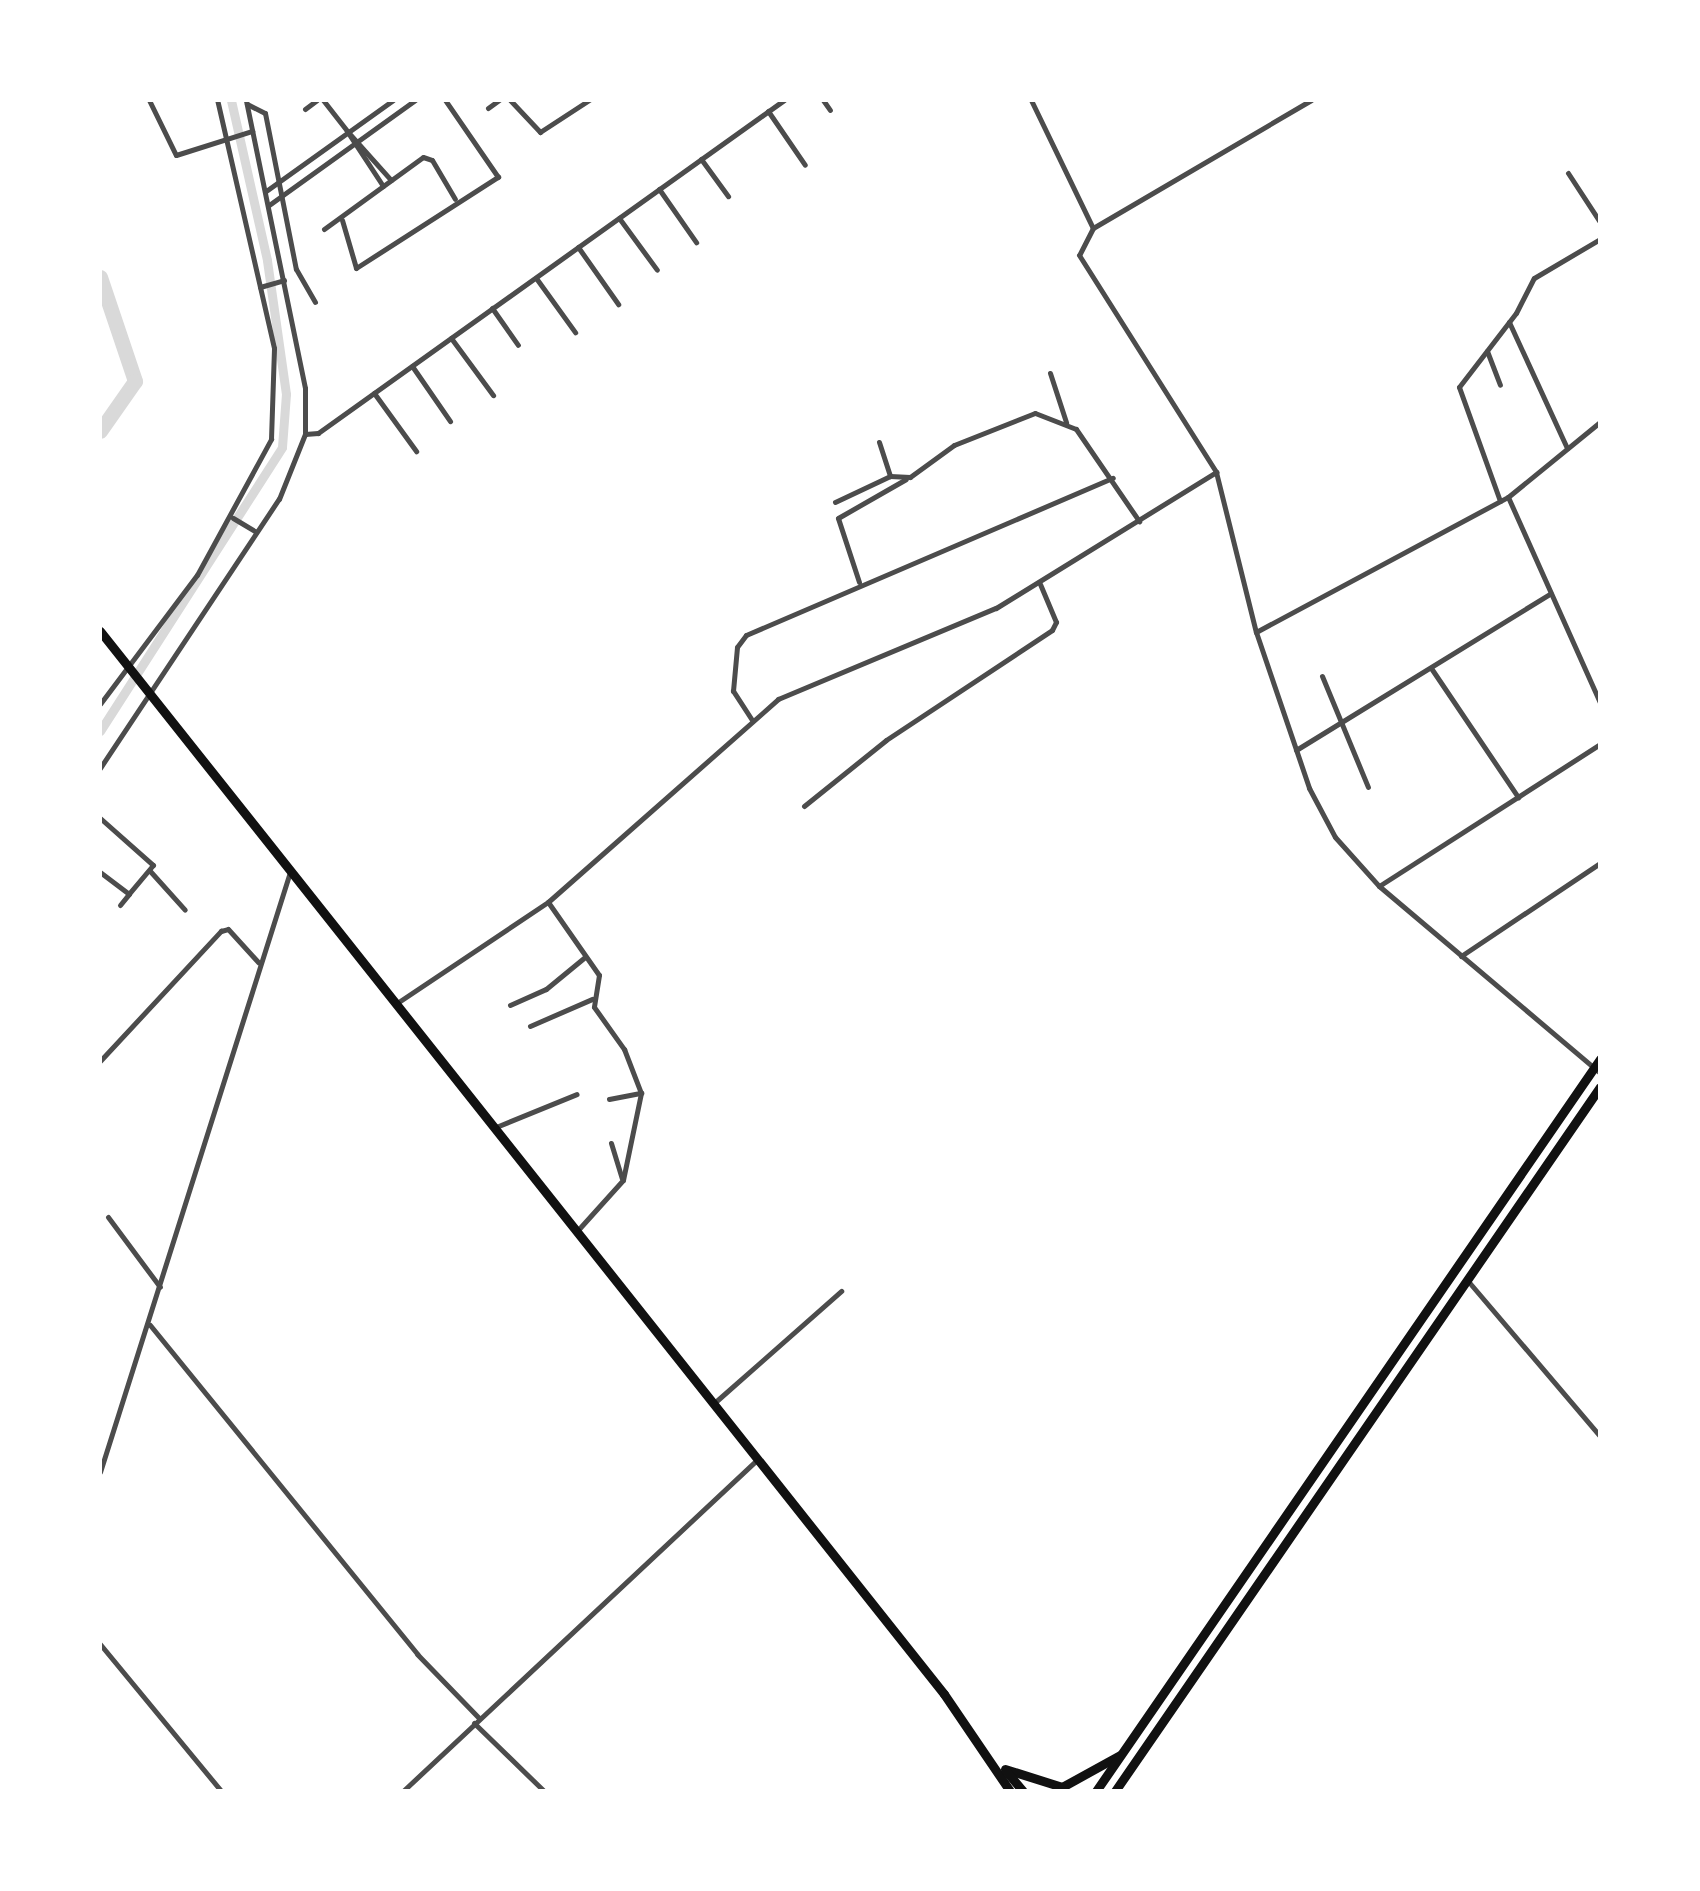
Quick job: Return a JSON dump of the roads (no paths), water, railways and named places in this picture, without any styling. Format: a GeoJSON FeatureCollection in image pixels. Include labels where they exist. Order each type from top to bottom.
{"type":"FeatureCollection","features":[{"type":"Feature","properties":{"kind":"highway"},"geometry":{"type":"LineString","coordinates":[[100,631],[993,1759],[1024,1791]]}},
{"type":"Feature","properties":{"kind":"highway"},"geometry":{"type":"LineString","coordinates":[[1096,1791],[1598,1066]]}},
{"type":"Feature","properties":{"kind":"highway"},"geometry":{"type":"LineString","coordinates":[[1118,1788],[1600,1087]]}},
{"type":"Feature","properties":{"kind":"highway"},"geometry":{"type":"LineString","coordinates":[[1004,1770],[1062,1788],[1124,1752]]}},
{"type":"Feature","properties":{"kind":"highway"},"geometry":{"type":"LineString","coordinates":[[993,1759],[1010,1791]]}},
{"type":"Feature","properties":{"kind":"street"},"geometry":{"type":"LineString","coordinates":[[148,100],[170,153],[250,132]]}},
{"type":"Feature","properties":{"kind":"street"},"geometry":{"type":"LineString","coordinates":[[100,704],[131,669],[235,519],[274,422],[274,348],[217,100]]}},
{"type":"Feature","properties":{"kind":"street"},"geometry":{"type":"LineString","coordinates":[[305,108],[320,100],[360,140],[391,180]]}},
{"type":"Feature","properties":{"kind":"street"},"geometry":{"type":"LineString","coordinates":[[266,190],[393,100]]}},
{"type":"Feature","properties":{"kind":"street"},"geometry":{"type":"LineString","coordinates":[[269,205],[415,100]]}},
{"type":"Feature","properties":{"kind":"street"},"geometry":{"type":"LineString","coordinates":[[342,220],[356,268],[455,199],[467,200],[498,172],[445,100]]}},
{"type":"Feature","properties":{"kind":"street"},"geometry":{"type":"LineString","coordinates":[[488,108],[499,100]]}},
{"type":"Feature","properties":{"kind":"street"},"geometry":{"type":"LineString","coordinates":[[510,100],[540,132],[589,100]]}},
{"type":"Feature","properties":{"kind":"street"},"geometry":{"type":"LineString","coordinates":[[305,434],[318,434],[784,100]]}},
{"type":"Feature","properties":{"kind":"street"},"geometry":{"type":"LineString","coordinates":[[823,100],[830,110]]}},
{"type":"Feature","properties":{"kind":"street"},"geometry":{"type":"LineString","coordinates":[[1032,100],[1093,228]]}},
{"type":"Feature","properties":{"kind":"street"},"geometry":{"type":"LineString","coordinates":[[1310,100],[1093,228],[1079,256],[1216,472],[1256,632],[1296,750],[1335,837],[1379,886],[1598,1066]]}},
{"type":"Feature","properties":{"kind":"street"},"geometry":{"type":"LineString","coordinates":[[100,768],[111,742],[297,465],[305,434],[305,388],[246,102]]}},
{"type":"Feature","properties":{"kind":"street"},"geometry":{"type":"LineString","coordinates":[[246,102],[265,114],[276,183],[300,282],[315,302]]}},
{"type":"Feature","properties":{"kind":"street"},"geometry":{"type":"LineString","coordinates":[[768,111],[805,165]]}},
{"type":"Feature","properties":{"kind":"street"},"geometry":{"type":"LineString","coordinates":[[348,131],[352,145],[384,186]]}},
{"type":"Feature","properties":{"kind":"street"},"geometry":{"type":"LineString","coordinates":[[324,229],[428,156],[455,199]]}},
{"type":"Feature","properties":{"kind":"street"},"geometry":{"type":"LineString","coordinates":[[701,159],[728,196]]}},
{"type":"Feature","properties":{"kind":"street"},"geometry":{"type":"LineString","coordinates":[[1568,173],[1600,222]]}},
{"type":"Feature","properties":{"kind":"street"},"geometry":{"type":"LineString","coordinates":[[659,189],[696,242]]}},
{"type":"Feature","properties":{"kind":"street"},"geometry":{"type":"LineString","coordinates":[[619,218],[657,270]]}},
{"type":"Feature","properties":{"kind":"street"},"geometry":{"type":"LineString","coordinates":[[1500,502],[1460,394],[1540,272],[1600,239]]}},
{"type":"Feature","properties":{"kind":"street"},"geometry":{"type":"LineString","coordinates":[[578,247],[618,304]]}},
{"type":"Feature","properties":{"kind":"street"},"geometry":{"type":"LineString","coordinates":[[536,278],[575,332]]}},
{"type":"Feature","properties":{"kind":"street"},"geometry":{"type":"LineString","coordinates":[[262,286],[282,280]]}},
{"type":"Feature","properties":{"kind":"street"},"geometry":{"type":"LineString","coordinates":[[492,308],[518,344]]}},
{"type":"Feature","properties":{"kind":"street"},"geometry":{"type":"LineString","coordinates":[[1509,322],[1568,448]]}},
{"type":"Feature","properties":{"kind":"street"},"geometry":{"type":"LineString","coordinates":[[451,338],[493,395]]}},
{"type":"Feature","properties":{"kind":"street"},"geometry":{"type":"LineString","coordinates":[[1487,351],[1500,385]]}},
{"type":"Feature","properties":{"kind":"street"},"geometry":{"type":"LineString","coordinates":[[412,366],[450,422]]}},
{"type":"Feature","properties":{"kind":"street"},"geometry":{"type":"LineString","coordinates":[[1050,373],[1065,418],[1113,478],[1138,521]]}},
{"type":"Feature","properties":{"kind":"street"},"geometry":{"type":"LineString","coordinates":[[374,393],[416,451]]}},
{"type":"Feature","properties":{"kind":"street"},"geometry":{"type":"LineString","coordinates":[[858,582],[838,517],[910,478],[954,445],[1026,414],[1065,418]]}},
{"type":"Feature","properties":{"kind":"street"},"geometry":{"type":"LineString","coordinates":[[1256,632],[1500,502],[1600,422]]}},
{"type":"Feature","properties":{"kind":"street"},"geometry":{"type":"LineString","coordinates":[[879,442],[890,476]]}},
{"type":"Feature","properties":{"kind":"street"},"geometry":{"type":"LineString","coordinates":[[397,1003],[548,902],[752,720],[811,680],[950,629],[1040,584],[1216,472]]}},
{"type":"Feature","properties":{"kind":"street"},"geometry":{"type":"LineString","coordinates":[[835,502],[890,476],[910,478]]}},
{"type":"Feature","properties":{"kind":"street"},"geometry":{"type":"LineString","coordinates":[[752,720],[733,691],[740,640],[858,582],[1113,478]]}},
{"type":"Feature","properties":{"kind":"street"},"geometry":{"type":"LineString","coordinates":[[1508,497],[1600,703]]}},
{"type":"Feature","properties":{"kind":"street"},"geometry":{"type":"LineString","coordinates":[[235,519],[254,531]]}},
{"type":"Feature","properties":{"kind":"street"},"geometry":{"type":"LineString","coordinates":[[804,806],[886,740],[1052,630],[1056,622],[1040,584]]}},
{"type":"Feature","properties":{"kind":"street"},"geometry":{"type":"LineString","coordinates":[[1296,750],[1551,593]]}},
{"type":"Feature","properties":{"kind":"street"},"geometry":{"type":"LineString","coordinates":[[1431,668],[1518,797]]}},
{"type":"Feature","properties":{"kind":"street"},"geometry":{"type":"LineString","coordinates":[[1322,676],[1368,787]]}},
{"type":"Feature","properties":{"kind":"street"},"geometry":{"type":"LineString","coordinates":[[1379,886],[1600,744]]}},
{"type":"Feature","properties":{"kind":"street"},"geometry":{"type":"LineString","coordinates":[[100,818],[152,862],[150,871],[120,905]]}},
{"type":"Feature","properties":{"kind":"street"},"geometry":{"type":"LineString","coordinates":[[1461,956],[1600,863]]}},
{"type":"Feature","properties":{"kind":"street"},"geometry":{"type":"LineString","coordinates":[[100,1472],[150,1325],[282,882],[292,870]]}},
{"type":"Feature","properties":{"kind":"street"},"geometry":{"type":"LineString","coordinates":[[150,871],[185,910]]}},
{"type":"Feature","properties":{"kind":"street"},"geometry":{"type":"LineString","coordinates":[[100,872],[128,894]]}},
{"type":"Feature","properties":{"kind":"street"},"geometry":{"type":"LineString","coordinates":[[530,1026],[592,999],[601,979],[548,902]]}},
{"type":"Feature","properties":{"kind":"street"},"geometry":{"type":"LineString","coordinates":[[100,1060],[221,931],[228,929],[258,962]]}},
{"type":"Feature","properties":{"kind":"street"},"geometry":{"type":"LineString","coordinates":[[510,1006],[546,989],[585,957]]}},
{"type":"Feature","properties":{"kind":"street"},"geometry":{"type":"LineString","coordinates":[[578,1230],[623,1180],[640,1093],[633,1067],[592,999]]}},
{"type":"Feature","properties":{"kind":"street"},"geometry":{"type":"LineString","coordinates":[[609,1098],[640,1093]]}},
{"type":"Feature","properties":{"kind":"street"},"geometry":{"type":"LineString","coordinates":[[496,1127],[577,1094]]}},
{"type":"Feature","properties":{"kind":"street"},"geometry":{"type":"LineString","coordinates":[[611,1143],[623,1180]]}},
{"type":"Feature","properties":{"kind":"street"},"geometry":{"type":"LineString","coordinates":[[108,1217],[161,1288]]}},
{"type":"Feature","properties":{"kind":"street"},"geometry":{"type":"LineString","coordinates":[[1466,1278],[1600,1436]]}},
{"type":"Feature","properties":{"kind":"street"},"geometry":{"type":"LineString","coordinates":[[713,1404],[842,1292]]}},
{"type":"Feature","properties":{"kind":"street"},"geometry":{"type":"LineString","coordinates":[[150,1325],[417,1654],[544,1791]]}},
{"type":"Feature","properties":{"kind":"street"},"geometry":{"type":"LineString","coordinates":[[404,1791],[757,1460]]}},
{"type":"Feature","properties":{"kind":"street"},"geometry":{"type":"LineString","coordinates":[[100,1644],[221,1791]]}},
{"type":"Feature","properties":{"kind":"waterway"},"geometry":{"type":"LineString","coordinates":[[100,731],[282,447],[286,394],[267,260],[231,100]]}},
{"type":"Feature","properties":{"kind":"waterway"},"geometry":{"type":"LineString","coordinates":[[100,277],[135,381],[100,431]]}}]}
